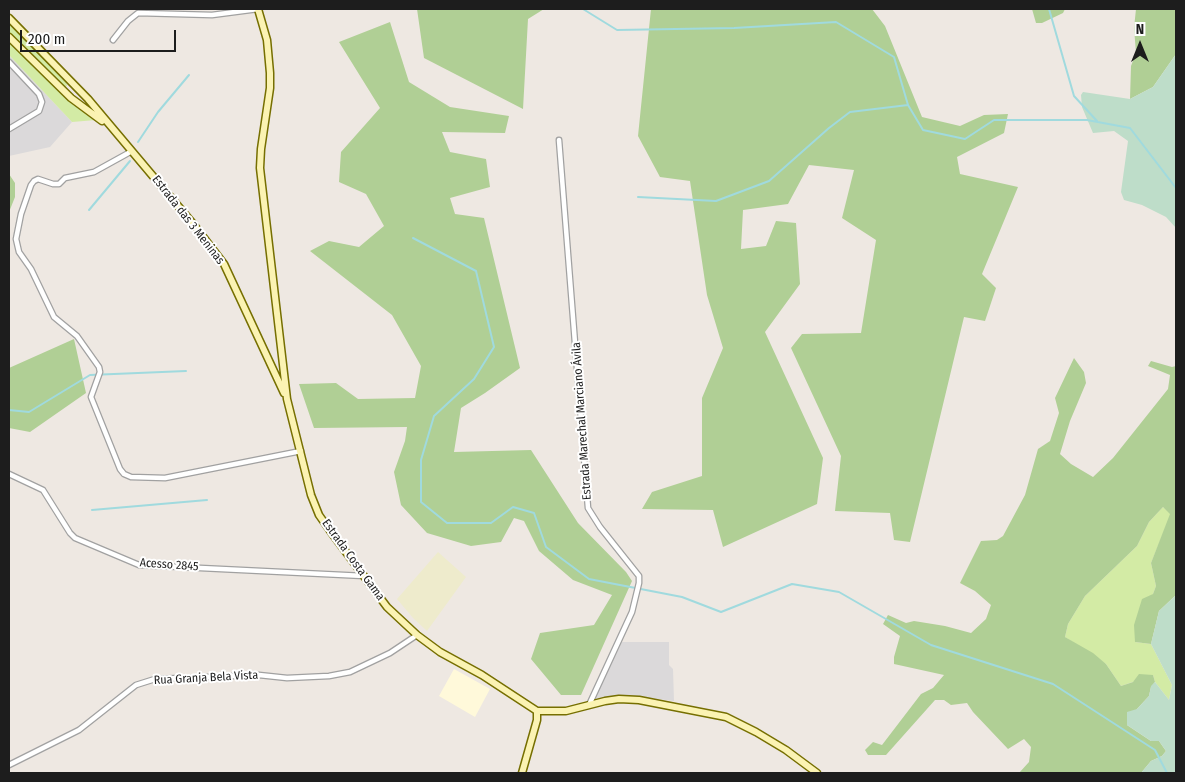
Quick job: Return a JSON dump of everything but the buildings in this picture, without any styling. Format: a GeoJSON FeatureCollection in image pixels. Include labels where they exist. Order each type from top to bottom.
{"type":"FeatureCollection","features":[{"type":"Feature","properties":{"kind":"main road","name":"Estrada Costa Gama"},"geometry":{"type":"LineString","coordinates":[[258,9],[267,40],[270,73],[270,88],[260,149],[260,168],[287,399],[311,495],[320,515],[387,607],[417,635],[440,652],[482,675],[537,711]]}},
{"type":"Feature","properties":{"kind":"main road","name":"Estrada das 3 Meninas"},"geometry":{"type":"LineString","coordinates":[[9,18],[70,79],[194,224],[224,264],[287,399]]}},
{"type":"Feature","properties":{"kind":"main road","name":"Estrada das 3 Meninas"},"geometry":{"type":"LineString","coordinates":[[9,37],[71,98],[114,131]]}},
{"type":"Feature","properties":{"kind":"main road"},"geometry":{"type":"LineString","coordinates":[[266,353],[283,352]]}},
{"type":"Feature","properties":{"kind":"main road"},"geometry":{"type":"LineString","coordinates":[[522,773],[537,720],[537,711],[566,711],[619,699],[639,700],[726,717],[786,750],[817,773]]}},
{"type":"Feature","properties":{"kind":"street"},"geometry":{"type":"LineString","coordinates":[[113,40],[128,21],[138,13],[212,15],[258,9]]}},
{"type":"Feature","properties":{"kind":"street"},"geometry":{"type":"LineString","coordinates":[[9,62],[39,94],[42,102],[39,111],[9,130]]}},
{"type":"Feature","properties":{"kind":"street","name":"Estrada Marechal Marciano Ávila"},"geometry":{"type":"LineString","coordinates":[[560,140],[588,508],[600,527],[639,576],[640,583],[632,612],[589,705]]}},
{"type":"Feature","properties":{"kind":"street"},"geometry":{"type":"LineString","coordinates":[[132,151],[94,172],[66,178],[58,184],[52,184],[38,178],[34,181],[22,214],[16,239],[19,252],[31,269],[54,317],[77,336],[100,367],[91,397],[120,469],[124,474],[131,477],[165,478],[301,451]]}},
{"type":"Feature","properties":{"kind":"street","name":"Acesso 2845"},"geometry":{"type":"LineString","coordinates":[[9,474],[43,490],[75,538],[139,565],[364,576]]}},
{"type":"Feature","properties":{"kind":"street","name":"Rua Granja Bela Vista"},"geometry":{"type":"LineString","coordinates":[[9,765],[79,730],[136,685],[165,679],[259,674],[287,678],[328,676],[350,672],[390,652],[417,635]]}},
{"type":"Feature","properties":{"kind":"shaded area"},"geometry":{"type":"Polygon","coordinates":[[[9,55],[72,122],[50,147],[9,156],[9,55]]]}},
{"type":"Feature","properties":{"kind":"shaded area"},"geometry":{"type":"Polygon","coordinates":[[[438,552],[466,577],[427,631],[397,599],[438,552]]]}},
{"type":"Feature","properties":{"kind":"shaded area"},"geometry":{"type":"Polygon","coordinates":[[[622,642],[669,642],[669,665],[673,669],[674,701],[627,695],[594,699],[622,642]]]}},
{"type":"Feature","properties":{"kind":"shaded area"},"geometry":{"type":"Polygon","coordinates":[[[454,669],[490,689],[475,717],[439,696],[454,669]]]}},
{"type":"Feature","properties":{"kind":"green space"},"geometry":{"type":"Polygon","coordinates":[[[417,9],[544,9],[528,19],[523,109],[424,58],[417,9]]]}},
{"type":"Feature","properties":{"kind":"green space"},"geometry":{"type":"Polygon","coordinates":[[[651,9],[872,9],[885,26],[922,117],[960,126],[984,115],[1008,114],[1004,133],[957,157],[960,174],[1018,187],[982,274],[996,288],[985,321],[964,317],[910,542],[894,540],[890,513],[835,511],[841,456],[791,348],[802,334],[861,333],[876,240],[842,218],[854,170],[809,165],[788,204],[743,210],[741,249],[766,246],[776,221],[796,223],[800,284],[765,332],[823,458],[817,504],[723,547],[713,510],[642,509],[652,492],[702,476],[702,398],[723,348],[707,295],[690,181],[660,177],[638,136],[651,9]]]}},
{"type":"Feature","properties":{"kind":"green space"},"geometry":{"type":"Polygon","coordinates":[[[1032,9],[1065,9],[1063,13],[1042,23],[1036,23],[1032,9]]]}},
{"type":"Feature","properties":{"kind":"green space"},"geometry":{"type":"Polygon","coordinates":[[[1136,9],[1176,9],[1176,54],[1153,87],[1130,99],[1131,66],[1136,53],[1134,28],[1136,9]]]}},
{"type":"Feature","properties":{"kind":"green space"},"geometry":{"type":"Polygon","coordinates":[[[9,22],[66,81],[67,86],[63,88],[9,33],[9,22]]]}},
{"type":"Feature","properties":{"kind":"green space"},"geometry":{"type":"Polygon","coordinates":[[[390,22],[409,82],[450,107],[509,116],[505,133],[442,132],[450,152],[486,159],[490,187],[450,198],[455,214],[484,218],[520,368],[461,408],[454,452],[531,450],[578,523],[626,572],[632,581],[581,695],[561,695],[531,659],[540,633],[594,625],[612,595],[573,580],[539,551],[524,521],[514,518],[501,542],[471,546],[427,533],[401,505],[394,472],[405,441],[407,427],[314,428],[299,384],[336,383],[358,399],[415,398],[421,366],[392,315],[310,251],[329,241],[359,247],[384,226],[366,194],[339,182],[341,152],[380,108],[339,42],[390,22]]]}},
{"type":"Feature","properties":{"kind":"green space"},"geometry":{"type":"Polygon","coordinates":[[[9,40],[65,97],[96,120],[72,122],[9,55],[9,40]]]}},
{"type":"Feature","properties":{"kind":"green space"},"geometry":{"type":"Polygon","coordinates":[[[1176,54],[1176,228],[1166,217],[1142,205],[1124,200],[1121,192],[1128,141],[1114,131],[1093,133],[1082,107],[1081,95],[1083,92],[1130,99],[1153,87],[1176,54]]]}},
{"type":"Feature","properties":{"kind":"green space"},"geometry":{"type":"Polygon","coordinates":[[[9,174],[15,183],[15,197],[9,212],[9,174]]]}},
{"type":"Feature","properties":{"kind":"green space"},"geometry":{"type":"Polygon","coordinates":[[[74,339],[86,393],[30,432],[9,428],[9,368],[74,339]]]}},
{"type":"Feature","properties":{"kind":"green space"},"geometry":{"type":"Polygon","coordinates":[[[1074,358],[1084,372],[1086,383],[1070,421],[1060,454],[1071,464],[1093,477],[1113,458],[1168,389],[1170,375],[1148,366],[1151,361],[1172,367],[1176,366],[1176,595],[1159,611],[1151,644],[1135,642],[1134,625],[1142,599],[1153,594],[1156,586],[1151,563],[1170,514],[1163,507],[1149,522],[1137,546],[1085,596],[1068,624],[1065,637],[1093,653],[1106,664],[1121,686],[1133,682],[1139,674],[1153,675],[1155,682],[1151,687],[1149,696],[1137,709],[1127,725],[1151,741],[1159,741],[1166,751],[1162,756],[1151,761],[1141,773],[1019,773],[1029,762],[1031,747],[1024,739],[1008,749],[973,712],[967,703],[951,705],[944,700],[935,700],[886,755],[868,755],[865,750],[873,742],[882,745],[921,694],[933,688],[944,675],[894,664],[900,636],[883,624],[888,615],[906,623],[914,621],[971,633],[986,619],[991,605],[975,591],[960,583],[981,541],[997,540],[1003,536],[1025,495],[1038,449],[1050,441],[1059,413],[1055,398],[1074,358]]]}},
{"type":"Feature","properties":{"kind":"green space"},"geometry":{"type":"Polygon","coordinates":[[[1163,507],[1171,514],[1151,563],[1156,586],[1135,642],[1151,644],[1172,685],[1169,700],[1155,682],[1153,675],[1121,686],[1106,664],[1065,637],[1068,624],[1085,596],[1137,546],[1149,522],[1163,507]]]}},
{"type":"Feature","properties":{"kind":"green space"},"geometry":{"type":"Polygon","coordinates":[[[1176,595],[1176,773],[1141,773],[1151,761],[1162,756],[1166,751],[1159,741],[1151,741],[1127,725],[1127,712],[1137,709],[1149,696],[1151,686],[1155,682],[1169,700],[1172,685],[1151,644],[1159,611],[1176,595]]]}},
{"type":"Feature","properties":{"kind":"waterway"},"geometry":{"type":"LineString","coordinates":[[583,9],[617,30],[734,28],[836,22],[894,57],[908,105],[923,130],[965,139],[994,120],[1087,120],[1130,128],[1176,188]]}},
{"type":"Feature","properties":{"kind":"waterway"},"geometry":{"type":"LineString","coordinates":[[1049,9],[1074,96],[1097,121]]}},
{"type":"Feature","properties":{"kind":"waterway"},"geometry":{"type":"LineString","coordinates":[[138,142],[158,112],[189,75]]}},
{"type":"Feature","properties":{"kind":"waterway"},"geometry":{"type":"LineString","coordinates":[[638,197],[716,201],[769,181],[850,112],[908,105]]}},
{"type":"Feature","properties":{"kind":"waterway"},"geometry":{"type":"LineString","coordinates":[[89,210],[130,161]]}},
{"type":"Feature","properties":{"kind":"waterway"},"geometry":{"type":"LineString","coordinates":[[413,238],[476,271],[494,347],[474,379],[434,416],[421,460],[421,502],[447,523],[491,523],[513,507],[534,513],[546,547],[589,579],[682,597],[721,612],[792,584],[839,592],[931,645],[1053,684],[1155,750],[1167,773]]}},
{"type":"Feature","properties":{"kind":"waterway"},"geometry":{"type":"LineString","coordinates":[[9,410],[29,412],[90,375],[186,371]]}},
{"type":"Feature","properties":{"kind":"waterway"},"geometry":{"type":"LineString","coordinates":[[92,510],[207,500]]}}]}
